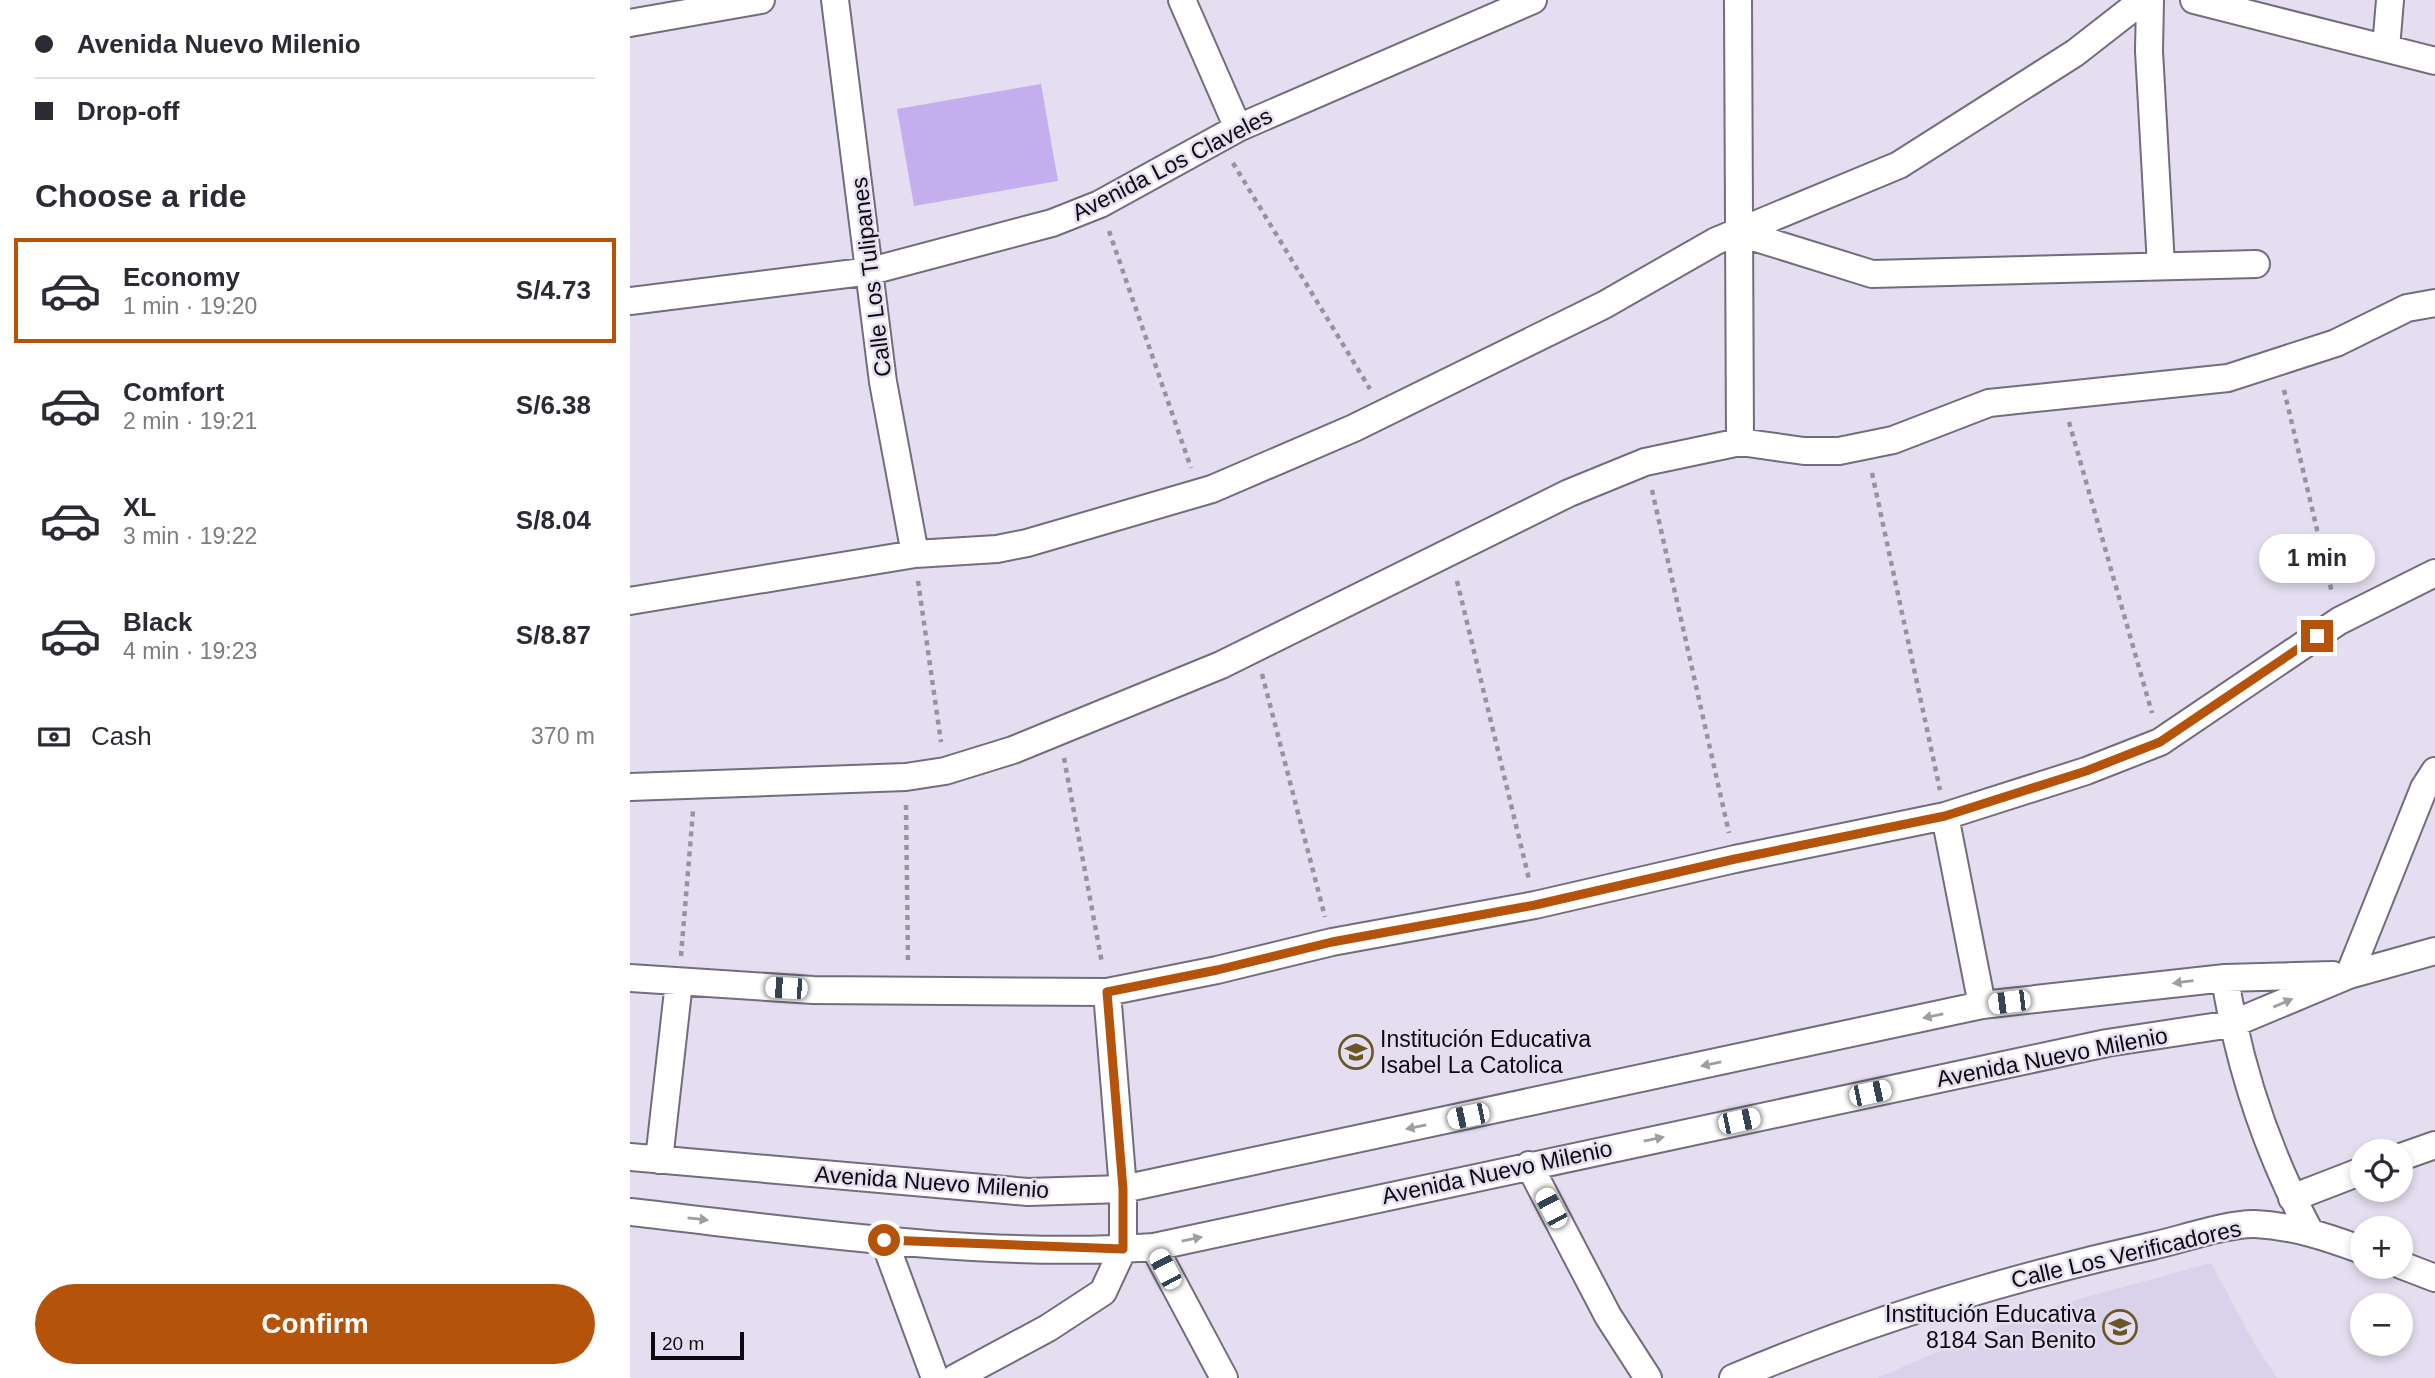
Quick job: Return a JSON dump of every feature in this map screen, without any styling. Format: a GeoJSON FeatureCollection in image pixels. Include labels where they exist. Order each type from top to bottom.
{"type":"FeatureCollection","features":[{"type":"Feature","properties":{"kind":"street"},"geometry":{"type":"LineString","coordinates":[[630,23],[761,0]]}},
{"type":"Feature","properties":{"kind":"street","name":"Calle Los Tulipanes"},"geometry":{"type":"LineString","coordinates":[[835,0],[883,382],[915,554]]}},
{"type":"Feature","properties":{"kind":"street"},"geometry":{"type":"LineString","coordinates":[[1182,0],[1228,133]]}},
{"type":"Feature","properties":{"kind":"street","name":"Avenida Los Claveles"},"geometry":{"type":"LineString","coordinates":[[630,301],[871,271],[1009,236],[1100,204],[1228,133],[1533,0]]}},
{"type":"Feature","properties":{"kind":"street"},"geometry":{"type":"LineString","coordinates":[[1738,0],[1740,442]]}},
{"type":"Feature","properties":{"kind":"street"},"geometry":{"type":"LineString","coordinates":[[630,601],[915,554],[996,549],[1027,543],[1200,492],[1384,413],[1604,305],[1737,232],[1899,165],[2075,53],[2143,0]]}},
{"type":"Feature","properties":{"kind":"street"},"geometry":{"type":"LineString","coordinates":[[2150,0],[2149,51],[2161,266]]}},
{"type":"Feature","properties":{"kind":"street"},"geometry":{"type":"LineString","coordinates":[[2194,0],[2435,61]]}},
{"type":"Feature","properties":{"kind":"street"},"geometry":{"type":"LineString","coordinates":[[2386,48],[2390,0]]}},
{"type":"Feature","properties":{"kind":"street"},"geometry":{"type":"LineString","coordinates":[[1737,232],[1872,274],[2256,264]]}},
{"type":"Feature","properties":{"kind":"street"},"geometry":{"type":"LineString","coordinates":[[630,787],[905,776],[945,771],[1013,750],[1256,650],[1569,493],[1645,462],[1740,442],[1804,451],[1839,450],[1893,440],[1989,403],[2228,378],[2336,343],[2407,308],[2435,303]]}},
{"type":"Feature","properties":{"kind":"street"},"geometry":{"type":"LineString","coordinates":[[630,978],[909,992],[1107,992],[1217,970],[1332,942],[1535,905],[1735,859],[1945,816],[2086,771],[2160,742],[2339,621],[2435,573]]}},
{"type":"Feature","properties":{"kind":"street"},"geometry":{"type":"LineString","coordinates":[[2348,975],[2424,788],[2435,771]]}},
{"type":"Feature","properties":{"kind":"street"},"geometry":{"type":"LineString","coordinates":[[1945,816],[1982,1005]]}},
{"type":"Feature","properties":{"kind":"street","name":"Avenida Nuevo Milenio"},"geometry":{"type":"LineString","coordinates":[[630,1212],[884,1240],[1123,1249],[1154,1247],[2107,1043],[2232,1024],[2348,975],[2435,951]]}},
{"type":"Feature","properties":{"kind":"street","name":"Avenida Nuevo Milenio"},"geometry":{"type":"LineString","coordinates":[[630,1157],[1028,1192],[1123,1189],[1982,1005],[2225,978],[2348,975]]}},
{"type":"Feature","properties":{"kind":"street"},"geometry":{"type":"LineString","coordinates":[[2225,978],[2246,1084],[2266,1142],[2309,1230]]}},
{"type":"Feature","properties":{"kind":"street"},"geometry":{"type":"LineString","coordinates":[[659,1160],[679,982]]}},
{"type":"Feature","properties":{"kind":"street"},"geometry":{"type":"LineString","coordinates":[[955,1378],[1048,1328],[1103,1292],[1123,1249],[1123,1189],[1107,992]]}},
{"type":"Feature","properties":{"kind":"street"},"geometry":{"type":"LineString","coordinates":[[2413,1153],[2435,1145]]}},
{"type":"Feature","properties":{"kind":"street"},"geometry":{"type":"LineString","coordinates":[[1529,1165],[1608,1316],[1648,1378]]}},
{"type":"Feature","properties":{"kind":"street"},"geometry":{"type":"LineString","coordinates":[[2292,1198],[2350,1176]]}},
{"type":"Feature","properties":{"kind":"street","name":"Calle Los Verificadores"},"geometry":{"type":"LineString","coordinates":[[1733,1378],[1801,1350],[1965,1293],[2122,1252],[2252,1224],[2309,1230],[2350,1245]]}},
{"type":"Feature","properties":{"kind":"street"},"geometry":{"type":"LineString","coordinates":[[884,1240],[936,1378]]}},
{"type":"Feature","properties":{"kind":"street"},"geometry":{"type":"LineString","coordinates":[[1154,1247],[1224,1378]]}},
{"type":"Feature","properties":{"kind":"street"},"geometry":{"type":"LineString","coordinates":[[2413,1270],[2435,1278]]}},
{"type":"Feature","properties":{"kind":"path"},"geometry":{"type":"LineString","coordinates":[[1228,133],[1384,413]]}},
{"type":"Feature","properties":{"kind":"path"},"geometry":{"type":"LineString","coordinates":[[1100,204],[1200,492]]}},
{"type":"Feature","properties":{"kind":"path"},"geometry":{"type":"LineString","coordinates":[[2277,362],[2339,621]]}},
{"type":"Feature","properties":{"kind":"path"},"geometry":{"type":"LineString","coordinates":[[2061,394],[2160,742]]}},
{"type":"Feature","properties":{"kind":"path"},"geometry":{"type":"LineString","coordinates":[[1866,445],[1945,816]]}},
{"type":"Feature","properties":{"kind":"path"},"geometry":{"type":"LineString","coordinates":[[1645,462],[1735,859]]}},
{"type":"Feature","properties":{"kind":"path"},"geometry":{"type":"LineString","coordinates":[[1453,552],[1460,599],[1535,905]]}},
{"type":"Feature","properties":{"kind":"path"},"geometry":{"type":"LineString","coordinates":[[915,554],[945,771]]}},
{"type":"Feature","properties":{"kind":"path"},"geometry":{"type":"LineString","coordinates":[[1256,650],[1332,942]]}},
{"type":"Feature","properties":{"kind":"path"},"geometry":{"type":"LineString","coordinates":[[1059,730],[1107,992]]}},
{"type":"Feature","properties":{"kind":"path"},"geometry":{"type":"LineString","coordinates":[[905,776],[909,992]]}},
{"type":"Feature","properties":{"kind":"path"},"geometry":{"type":"LineString","coordinates":[[679,982],[695,786]]}},
{"type":"Feature","properties":{"kind":"shaded area"},"geometry":{"type":"Polygon","coordinates":[[[1041,84],[1058,181],[914,206],[897,109],[1041,84]]]}},
{"type":"Feature","properties":{"kind":"shaded area","name":"Institución Educativa 8184 San Benito"},"geometry":{"type":"Polygon","coordinates":[[[2211,1263],[2253,1341],[2277,1378],[1877,1378],[2028,1313],[2211,1263]]]}},
{"type":"Feature","properties":{"kind":"place","name":"Institución Educativa Isabel La Catolica"},"geometry":{"type":"Point","coordinates":[1356,1052]}},
{"type":"Feature","properties":{"kind":"place","name":"Institución Educativa 8184 San Benito"},"geometry":{"type":"Point","coordinates":[2120,1327]}},
{"type":"Feature","properties":{"kind":"route"},"geometry":{"type":"LineString","coordinates":[[884,1240],[1029,1248],[1123,1249],[1123,1189],[1107,992],[1217,970],[1332,942],[1535,905],[1735,859],[1945,816],[2086,771],[2160,742],[2317,636]]}}]}
